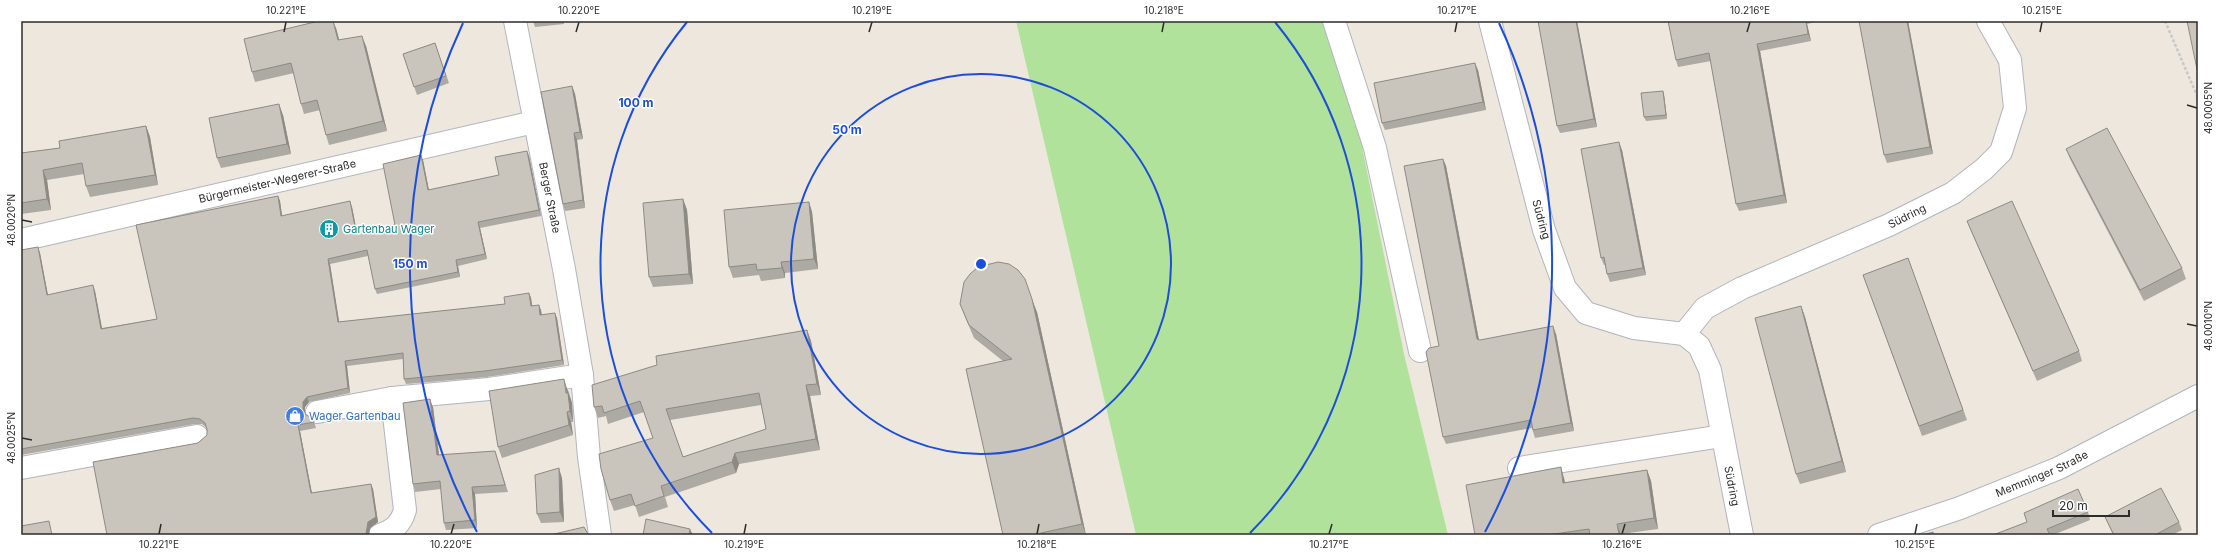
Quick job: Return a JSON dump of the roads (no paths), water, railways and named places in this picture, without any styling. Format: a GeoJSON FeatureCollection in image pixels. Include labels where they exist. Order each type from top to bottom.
{"type":"FeatureCollection","features":[{"type":"Feature","properties":{"kind":"street","name":"Berger Straße"},"geometry":{"type":"LineString","coordinates":[[515,21],[534,122],[556,222],[582,375],[589,457],[600,535]]}},
{"type":"Feature","properties":{"kind":"street"},"geometry":{"type":"LineString","coordinates":[[1334,21],[1375,148],[1420,351]]}},
{"type":"Feature","properties":{"kind":"street","name":"Südring"},"geometry":{"type":"LineString","coordinates":[[1490,21],[1544,230],[1566,288],[1586,313],[1634,328],[1684,334],[1699,346],[1710,370],[1742,535]]}},
{"type":"Feature","properties":{"kind":"street","name":"Südring"},"geometry":{"type":"LineString","coordinates":[[1684,334],[1705,308],[1742,288],[1888,225],[1953,193],[1984,169],[2001,152],[2016,108],[2010,60],[1988,21]]}},
{"type":"Feature","properties":{"kind":"street","name":"Bürgermeister-Wegerer-Straße"},"geometry":{"type":"LineString","coordinates":[[21,240],[534,122]]}},
{"type":"Feature","properties":{"kind":"street"},"geometry":{"type":"LineString","coordinates":[[317,412],[392,398],[489,389],[582,375]]}},
{"type":"Feature","properties":{"kind":"street","name":"Memminger Straße"},"geometry":{"type":"LineString","coordinates":[[1879,535],[1960,508],[2059,468],[2198,396]]}},
{"type":"Feature","properties":{"kind":"street"},"geometry":{"type":"LineString","coordinates":[[380,535],[396,528],[402,520],[405,510],[392,398]]}},
{"type":"Feature","properties":{"kind":"street"},"geometry":{"type":"LineString","coordinates":[[21,468],[198,436]]}},
{"type":"Feature","properties":{"kind":"street"},"geometry":{"type":"LineString","coordinates":[[1519,468],[1722,436]]}},
{"type":"Feature","properties":{"kind":"place","name":"Gartenbau Wager"},"geometry":{"type":"Point","coordinates":[329,229]}},
{"type":"Feature","properties":{"kind":"place","name":"Wager Gartenbau"},"geometry":{"type":"Point","coordinates":[295,416]}}]}
